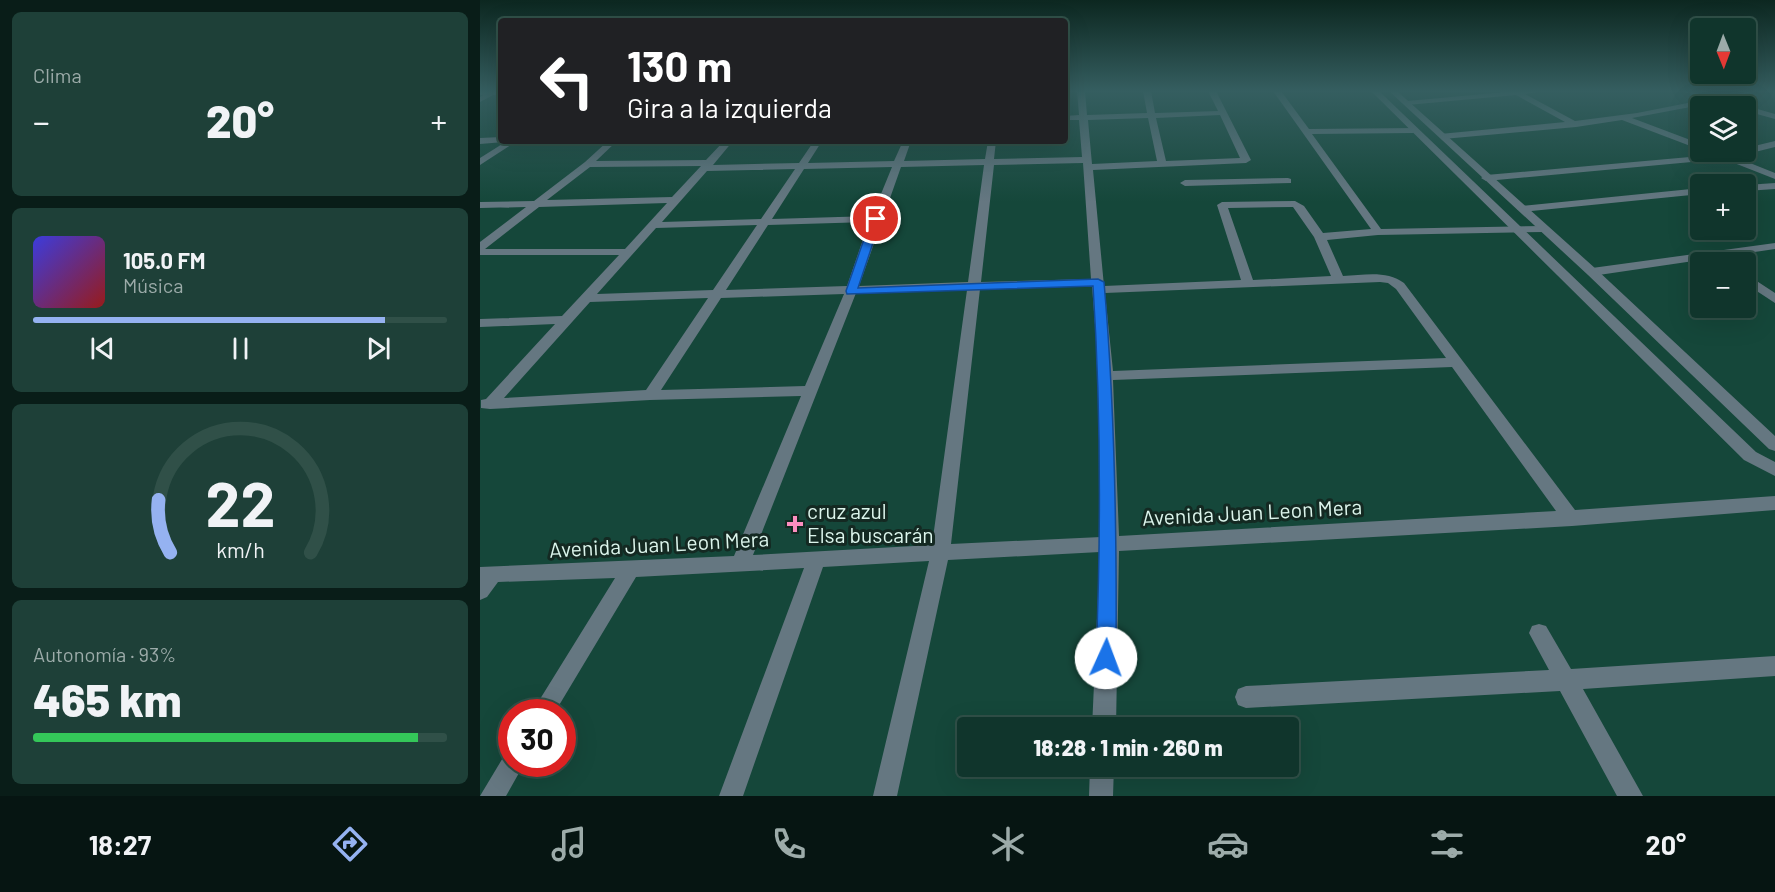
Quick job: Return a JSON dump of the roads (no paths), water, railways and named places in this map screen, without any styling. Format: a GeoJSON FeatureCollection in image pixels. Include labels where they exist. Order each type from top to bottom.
{"type":"FeatureCollection","features":[{"type":"Feature","properties":{"kind":"street"},"geometry":{"type":"LineString","coordinates":[[1085,128],[1106,376],[1110,543],[1104,717]]}},
{"type":"Feature","properties":{"kind":"street"},"geometry":{"type":"LineString","coordinates":[[1154,128],[1162,165]]}},
{"type":"Feature","properties":{"kind":"street"},"geometry":{"type":"LineString","coordinates":[[588,164],[800,167],[898,163],[1162,165],[1246,160],[1230,128]]}},
{"type":"Feature","properties":{"kind":"street"},"geometry":{"type":"LineString","coordinates":[[1303,128],[1378,232]]}},
{"type":"Feature","properties":{"kind":"street"},"geometry":{"type":"LineString","coordinates":[[1434,128],[1486,178],[1592,272],[1775,445]]}},
{"type":"Feature","properties":{"kind":"street"},"geometry":{"type":"LineString","coordinates":[[1443,136],[1538,128]]}},
{"type":"Feature","properties":{"kind":"street"},"geometry":{"type":"LineString","coordinates":[[1650,128],[1690,143]]}},
{"type":"Feature","properties":{"kind":"street"},"geometry":{"type":"LineString","coordinates":[[1306,132],[1413,130],[1750,456],[1775,470]]}},
{"type":"Feature","properties":{"kind":"street"},"geometry":{"type":"LineString","coordinates":[[480,141],[498,140]]}},
{"type":"Feature","properties":{"kind":"street"},"geometry":{"type":"LineString","coordinates":[[480,162],[508,144]]}},
{"type":"Feature","properties":{"kind":"street"},"geometry":{"type":"LineString","coordinates":[[480,247],[588,164],[610,144]]}},
{"type":"Feature","properties":{"kind":"street"},"geometry":{"type":"LineString","coordinates":[[485,404],[587,298],[726,144]]}},
{"type":"Feature","properties":{"kind":"street"},"geometry":{"type":"LineString","coordinates":[[650,395],[816,144]]}},
{"type":"Feature","properties":{"kind":"street"},"geometry":{"type":"LineString","coordinates":[[740,564],[851,291],[876,219],[907,144]]}},
{"type":"Feature","properties":{"kind":"street"},"geometry":{"type":"LineString","coordinates":[[885,796],[940,551],[992,144]]}},
{"type":"Feature","properties":{"kind":"street"},"geometry":{"type":"LineString","coordinates":[[1756,149],[1775,144]]}},
{"type":"Feature","properties":{"kind":"street"},"geometry":{"type":"LineString","coordinates":[[1486,178],[1690,159]]}},
{"type":"Feature","properties":{"kind":"street"},"geometry":{"type":"LineString","coordinates":[[1742,162],[1773,174]]}},
{"type":"Feature","properties":{"kind":"street"},"geometry":{"type":"LineString","coordinates":[[1179,164],[1186,187],[1288,181]]}},
{"type":"Feature","properties":{"kind":"street"},"geometry":{"type":"LineString","coordinates":[[1756,187],[1775,186]]}},
{"type":"Feature","properties":{"kind":"street"},"geometry":{"type":"LineString","coordinates":[[1522,209],[1690,192]]}},
{"type":"Feature","properties":{"kind":"street"},"geometry":{"type":"LineString","coordinates":[[480,205],[676,200]]}},
{"type":"Feature","properties":{"kind":"street"},"geometry":{"type":"LineString","coordinates":[[1248,284],[1222,205],[1295,204],[1320,237],[1339,280]]}},
{"type":"Feature","properties":{"kind":"street"},"geometry":{"type":"LineString","coordinates":[[652,225],[876,219]]}},
{"type":"Feature","properties":{"kind":"street"},"geometry":{"type":"LineString","coordinates":[[1320,237],[1378,232],[1543,229]]}},
{"type":"Feature","properties":{"kind":"street"},"geometry":{"type":"LineString","coordinates":[[1734,252],[1775,246]]}},
{"type":"Feature","properties":{"kind":"street"},"geometry":{"type":"LineString","coordinates":[[480,252],[629,252]]}},
{"type":"Feature","properties":{"kind":"street"},"geometry":{"type":"LineString","coordinates":[[1592,272],[1690,258]]}},
{"type":"Feature","properties":{"kind":"street"},"geometry":{"type":"LineString","coordinates":[[587,298],[975,287],[1248,284],[1380,278],[1392,280],[1400,286],[1572,519]]}},
{"type":"Feature","properties":{"kind":"street"},"geometry":{"type":"LineString","coordinates":[[1756,285],[1775,299]]}},
{"type":"Feature","properties":{"kind":"street"},"geometry":{"type":"LineString","coordinates":[[480,323],[566,320]]}},
{"type":"Feature","properties":{"kind":"street"},"geometry":{"type":"LineString","coordinates":[[1106,376],[1456,362]]}},
{"type":"Feature","properties":{"kind":"street"},"geometry":{"type":"LineString","coordinates":[[485,404],[650,395],[810,391]]}},
{"type":"Feature","properties":{"kind":"street","name":"Avenida Juan Leon Mera"},"geometry":{"type":"LineString","coordinates":[[486,575],[630,570],[940,551],[1572,519],[1775,503]]}},
{"type":"Feature","properties":{"kind":"street"},"geometry":{"type":"LineString","coordinates":[[731,796],[816,560]]}},
{"type":"Feature","properties":{"kind":"street"},"geometry":{"type":"LineString","coordinates":[[551,699],[630,570]]}},
{"type":"Feature","properties":{"kind":"street"},"geometry":{"type":"LineString","coordinates":[[480,591],[486,575]]}},
{"type":"Feature","properties":{"kind":"street"},"geometry":{"type":"LineString","coordinates":[[1539,633],[1631,796]]}},
{"type":"Feature","properties":{"kind":"street"},"geometry":{"type":"LineString","coordinates":[[1246,697],[1775,666]]}},
{"type":"Feature","properties":{"kind":"street"},"geometry":{"type":"LineString","coordinates":[[492,796],[504,777]]}},
{"type":"Feature","properties":{"kind":"street"},"geometry":{"type":"LineString","coordinates":[[1101,796],[1102,777]]}},
{"type":"Feature","properties":{"kind":"place","name":"cruz azul Elsa buscarán"},"geometry":{"type":"Point","coordinates":[795,524]}}]}
